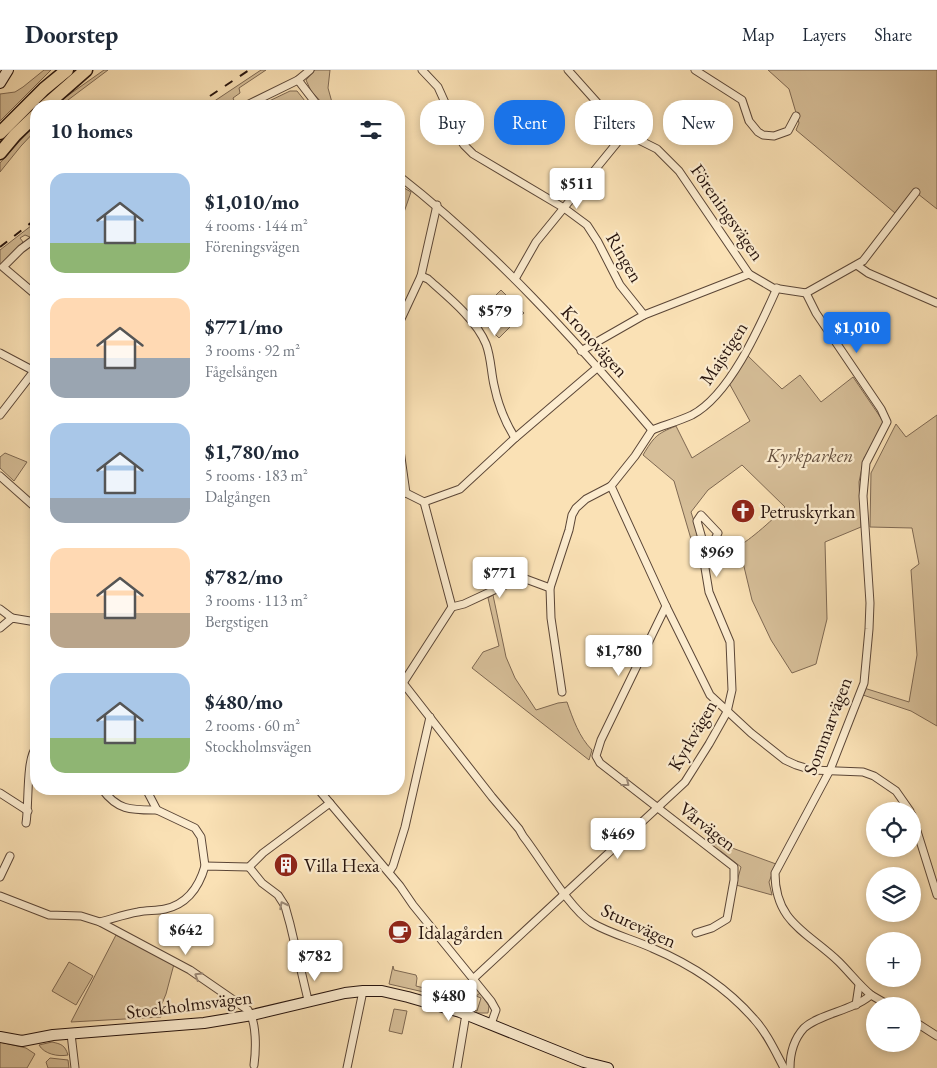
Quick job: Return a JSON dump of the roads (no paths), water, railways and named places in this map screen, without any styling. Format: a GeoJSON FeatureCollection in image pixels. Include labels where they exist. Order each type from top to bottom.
{"type":"FeatureCollection","features":[{"type":"Feature","properties":{"kind":"highway"},"geometry":{"type":"LineString","coordinates":[[32,100],[66,70]]}},
{"type":"Feature","properties":{"kind":"highway"},"geometry":{"type":"LineString","coordinates":[[52,100],[86,70]]}},
{"type":"Feature","properties":{"kind":"highway"},"geometry":{"type":"LineString","coordinates":[[68,86],[94,70]]}},
{"type":"Feature","properties":{"kind":"highway"},"geometry":{"type":"LineString","coordinates":[[0,132],[30,102]]}},
{"type":"Feature","properties":{"kind":"highway"},"geometry":{"type":"LineString","coordinates":[[0,153],[15,134],[30,120]]}},
{"type":"Feature","properties":{"kind":"street"},"geometry":{"type":"LineString","coordinates":[[0,83],[8,70]]}},
{"type":"Feature","properties":{"kind":"street"},"geometry":{"type":"LineString","coordinates":[[263,100],[298,80],[310,70]]}},
{"type":"Feature","properties":{"kind":"street","name":"Ringen"},"geometry":{"type":"LineString","coordinates":[[422,70],[438,87],[455,132],[464,145],[480,158],[564,208],[587,225],[620,285],[644,315]]}},
{"type":"Feature","properties":{"kind":"street","name":"Föreningsvägen"},"geometry":{"type":"LineString","coordinates":[[569,70],[596,100]]}},
{"type":"Feature","properties":{"kind":"street"},"geometry":{"type":"LineString","coordinates":[[695,70],[742,100],[749,121],[763,135],[774,136],[788,131],[796,116]]}},
{"type":"Feature","properties":{"kind":"street"},"geometry":{"type":"LineString","coordinates":[[298,80],[313,100]]}},
{"type":"Feature","properties":{"kind":"street"},"geometry":{"type":"LineString","coordinates":[[515,279],[536,242],[615,145]]}},
{"type":"Feature","properties":{"kind":"street","name":"Föreningsvägen"},"geometry":{"type":"LineString","coordinates":[[649,145],[657,149],[679,171],[749,274],[768,286],[806,293]]}},
{"type":"Feature","properties":{"kind":"street","name":"Kronovägen"},"geometry":{"type":"LineString","coordinates":[[405,181],[437,206],[515,279],[598,367],[652,430]]}},
{"type":"Feature","properties":{"kind":"street"},"geometry":{"type":"LineString","coordinates":[[806,293],[845,271],[858,266],[916,192]]}},
{"type":"Feature","properties":{"kind":"street"},"geometry":{"type":"LineString","coordinates":[[405,310],[421,276],[437,206]]}},
{"type":"Feature","properties":{"kind":"street"},"geometry":{"type":"LineString","coordinates":[[30,242],[3,267],[30,290]]}},
{"type":"Feature","properties":{"kind":"street"},"geometry":{"type":"LineString","coordinates":[[858,266],[868,273],[937,303]]}},
{"type":"Feature","properties":{"kind":"street"},"geometry":{"type":"LineString","coordinates":[[581,351],[644,315],[749,274]]}},
{"type":"Feature","properties":{"kind":"street"},"geometry":{"type":"LineString","coordinates":[[421,276],[428,279],[460,308],[481,334],[487,346],[499,405],[505,422],[515,438]]}},
{"type":"Feature","properties":{"kind":"street","name":"Majstigen"},"geometry":{"type":"LineString","coordinates":[[652,430],[692,415],[710,401],[720,390],[754,340],[777,288]]}},
{"type":"Feature","properties":{"kind":"street","name":"Sommarvägen"},"geometry":{"type":"LineString","coordinates":[[806,293],[816,312],[884,414],[887,422],[866,463],[863,496],[870,603],[870,629],[864,683],[830,770],[775,873],[775,888],[780,905],[788,917],[839,963],[859,985],[874,997]]}},
{"type":"Feature","properties":{"kind":"street"},"geometry":{"type":"LineString","coordinates":[[0,353],[30,369]]}},
{"type":"Feature","properties":{"kind":"street"},"geometry":{"type":"LineString","coordinates":[[405,494],[424,502],[460,489],[515,438],[598,367]]}},
{"type":"Feature","properties":{"kind":"street"},"geometry":{"type":"LineString","coordinates":[[0,415],[30,376]]}},
{"type":"Feature","properties":{"kind":"street"},"geometry":{"type":"LineString","coordinates":[[562,692],[551,618],[550,588],[572,515],[576,508],[586,499],[611,486],[635,456],[652,430]]}},
{"type":"Feature","properties":{"kind":"street"},"geometry":{"type":"LineString","coordinates":[[0,476],[30,503]]}},
{"type":"Feature","properties":{"kind":"street"},"geometry":{"type":"LineString","coordinates":[[611,486],[710,696],[727,712],[796,766],[812,770],[863,772],[878,778],[896,791],[904,802]]}},
{"type":"Feature","properties":{"kind":"street"},"geometry":{"type":"LineString","coordinates":[[424,502],[452,607]]}},
{"type":"Feature","properties":{"kind":"street","name":"Kyrkvägen"},"geometry":{"type":"LineString","coordinates":[[474,979],[684,782],[692,773],[727,712],[732,690],[730,642],[709,592],[702,556],[703,542]]}},
{"type":"Feature","properties":{"kind":"street"},"geometry":{"type":"LineString","coordinates":[[405,676],[452,607],[464,604],[523,578],[550,588]]}},
{"type":"Feature","properties":{"kind":"street","name":"Vårvägen"},"geometry":{"type":"LineString","coordinates":[[666,606],[601,740],[596,756],[600,763],[734,867],[734,880],[727,919],[712,928],[696,933]]}},
{"type":"Feature","properties":{"kind":"street"},"geometry":{"type":"LineString","coordinates":[[0,609],[12,618],[30,621]]}},
{"type":"Feature","properties":{"kind":"street"},"geometry":{"type":"LineString","coordinates":[[0,628],[12,618]]}},
{"type":"Feature","properties":{"kind":"street","name":"Sturevägen"},"geometry":{"type":"LineString","coordinates":[[405,687],[519,829],[583,916],[617,935],[640,942],[662,952],[697,971],[730,994],[755,1020],[771,1043],[784,1068]]}},
{"type":"Feature","properties":{"kind":"street"},"geometry":{"type":"LineString","coordinates":[[388,872],[393,866],[405,827],[430,717]]}},
{"type":"Feature","properties":{"kind":"street"},"geometry":{"type":"LineString","coordinates":[[26,823],[30,769]]}},
{"type":"Feature","properties":{"kind":"street"},"geometry":{"type":"LineString","coordinates":[[0,793],[28,811]]}},
{"type":"Feature","properties":{"kind":"street"},"geometry":{"type":"LineString","coordinates":[[100,922],[139,911],[166,909],[184,902],[192,895],[201,880],[205,866],[201,837],[195,828],[157,810],[131,810],[118,805],[106,795]]}},
{"type":"Feature","properties":{"kind":"street"},"geometry":{"type":"LineString","coordinates":[[149,795],[157,810]]}},
{"type":"Feature","properties":{"kind":"street"},"geometry":{"type":"LineString","coordinates":[[323,795],[388,872],[491,1001],[496,1010],[491,1024]]}},
{"type":"Feature","properties":{"kind":"street"},"geometry":{"type":"LineString","coordinates":[[205,866],[249,867],[263,853],[330,803]]}},
{"type":"Feature","properties":{"kind":"street"},"geometry":{"type":"LineString","coordinates":[[921,844],[937,895]]}},
{"type":"Feature","properties":{"kind":"street"},"geometry":{"type":"LineString","coordinates":[[0,877],[10,856]]}},
{"type":"Feature","properties":{"kind":"street"},"geometry":{"type":"LineString","coordinates":[[249,867],[262,883],[278,895],[285,906],[308,1000]]}},
{"type":"Feature","properties":{"kind":"street"},"geometry":{"type":"LineString","coordinates":[[0,896],[49,915],[81,916],[100,922],[190,970],[248,1010],[252,1015],[256,1050],[254,1065]]}},
{"type":"Feature","properties":{"kind":"street"},"geometry":{"type":"LineString","coordinates":[[856,1004],[859,985]]}},
{"type":"Feature","properties":{"kind":"street"},"geometry":{"type":"LineString","coordinates":[[347,1068],[363,991]]}},
{"type":"Feature","properties":{"kind":"street","name":"Stockholmsvägen"},"geometry":{"type":"LineString","coordinates":[[0,1037],[22,1041],[48,1036],[204,1023],[252,1015],[308,1000],[363,991],[382,991],[466,1014],[585,1065],[608,1068]]}},
{"type":"Feature","properties":{"kind":"street"},"geometry":{"type":"LineString","coordinates":[[790,1068],[790,1056],[804,1028],[871,995]]}},
{"type":"Feature","properties":{"kind":"street"},"geometry":{"type":"LineString","coordinates":[[458,1068],[466,1014]]}},
{"type":"Feature","properties":{"kind":"street"},"geometry":{"type":"LineString","coordinates":[[921,1026],[937,1036]]}},
{"type":"Feature","properties":{"kind":"street"},"geometry":{"type":"LineString","coordinates":[[71,1034],[74,1068]]}},
{"type":"Feature","properties":{"kind":"railway"},"geometry":{"type":"LineString","coordinates":[[204,100],[249,70]]}},
{"type":"Feature","properties":{"kind":"railway"},"geometry":{"type":"LineString","coordinates":[[0,247],[30,224]]}},
{"type":"Feature","properties":{"kind":"place","name":"Petruskyrkan"},"geometry":{"type":"Point","coordinates":[743,511]}},
{"type":"Feature","properties":{"kind":"place","name":"Villa Hexa"},"geometry":{"type":"Point","coordinates":[286,865]}},
{"type":"Feature","properties":{"kind":"place","name":"Idalagården"},"geometry":{"type":"Point","coordinates":[400,932]}},
{"type":"Feature","properties":{"kind":"park label","name":"Kyrkparken"},"geometry":{"type":"Point","coordinates":[810,455]}}]}
